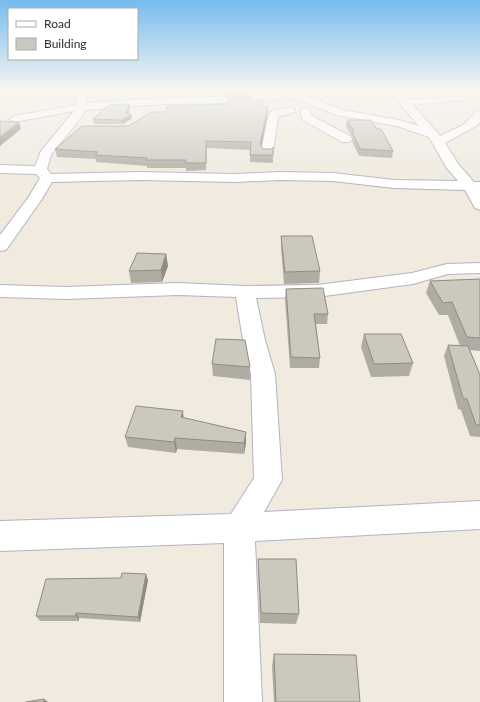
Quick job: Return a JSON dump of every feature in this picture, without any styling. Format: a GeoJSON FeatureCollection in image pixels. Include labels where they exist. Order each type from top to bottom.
{"type":"FeatureCollection","features":[{"type":"Feature","properties":{"kind":"street"},"geometry":{"type":"LineString","coordinates":[[48,122],[71,128]]}},
{"type":"Feature","properties":{"kind":"street"},"geometry":{"type":"LineString","coordinates":[[0,246],[35,199],[43,174],[44,154],[71,128],[74,122]]}},
{"type":"Feature","properties":{"kind":"street"},"geometry":{"type":"LineString","coordinates":[[267,152],[272,122]]}},
{"type":"Feature","properties":{"kind":"street"},"geometry":{"type":"LineString","coordinates":[[314,122],[346,139]]}},
{"type":"Feature","properties":{"kind":"street"},"geometry":{"type":"LineString","coordinates":[[391,122],[399,123],[435,138],[465,129],[474,122]]}},
{"type":"Feature","properties":{"kind":"street"},"geometry":{"type":"LineString","coordinates":[[421,122],[435,138],[453,167],[474,186],[480,205]]}},
{"type":"Feature","properties":{"kind":"street"},"geometry":{"type":"LineString","coordinates":[[0,170],[43,174],[235,178],[280,176],[333,177],[394,184],[474,186]]}},
{"type":"Feature","properties":{"kind":"street"},"geometry":{"type":"LineString","coordinates":[[0,291],[66,293],[178,289],[245,292],[317,291],[413,278],[447,269],[480,268]]}},
{"type":"Feature","properties":{"kind":"street"},"geometry":{"type":"LineString","coordinates":[[243,702],[239,528],[268,480],[263,374],[254,340],[245,292]]}},
{"type":"Feature","properties":{"kind":"street"},"geometry":{"type":"LineString","coordinates":[[0,536],[239,528],[480,515]]}},
{"type":"Feature","properties":{"kind":"building"},"geometry":{"type":"Polygon","coordinates":[[[0,122],[19,122],[0,137],[0,122]]]}},
{"type":"Feature","properties":{"kind":"building"},"geometry":{"type":"Polygon","coordinates":[[[135,122],[265,122],[260,144],[263,149],[271,149],[273,147],[273,155],[250,155],[251,142],[206,141],[206,163],[185,163],[186,160],[146,160],[147,158],[95,155],[98,152],[55,149],[82,126],[128,126],[135,122]]]}},
{"type":"Feature","properties":{"kind":"building"},"geometry":{"type":"Polygon","coordinates":[[[348,122],[372,122],[377,129],[381,129],[393,151],[360,149],[353,134],[354,131],[348,122]]]}},
{"type":"Feature","properties":{"kind":"building"},"geometry":{"type":"Polygon","coordinates":[[[281,236],[312,236],[320,271],[285,272],[281,236]]]}},
{"type":"Feature","properties":{"kind":"building"},"geometry":{"type":"Polygon","coordinates":[[[137,253],[166,254],[161,270],[129,271],[137,253]]]}},
{"type":"Feature","properties":{"kind":"building"},"geometry":{"type":"Polygon","coordinates":[[[480,279],[480,338],[467,337],[452,302],[443,303],[430,281],[480,279]]]}},
{"type":"Feature","properties":{"kind":"building"},"geometry":{"type":"Polygon","coordinates":[[[323,288],[328,314],[314,314],[320,358],[291,357],[286,289],[323,288]]]}},
{"type":"Feature","properties":{"kind":"building"},"geometry":{"type":"Polygon","coordinates":[[[364,334],[401,334],[413,363],[374,364],[364,334]]]}},
{"type":"Feature","properties":{"kind":"building"},"geometry":{"type":"Polygon","coordinates":[[[216,339],[245,340],[250,367],[212,364],[216,339]]]}},
{"type":"Feature","properties":{"kind":"building"},"geometry":{"type":"Polygon","coordinates":[[[448,345],[468,346],[480,375],[480,425],[476,425],[467,399],[463,398],[448,345]]]}},
{"type":"Feature","properties":{"kind":"building"},"geometry":{"type":"Polygon","coordinates":[[[136,406],[183,411],[181,417],[246,432],[244,443],[175,438],[174,442],[125,437],[136,406]]]}},
{"type":"Feature","properties":{"kind":"building"},"geometry":{"type":"Polygon","coordinates":[[[258,559],[296,559],[299,614],[261,613],[258,559]]]}},
{"type":"Feature","properties":{"kind":"building"},"geometry":{"type":"Polygon","coordinates":[[[122,573],[146,574],[138,617],[76,613],[76,616],[36,616],[46,579],[121,578],[122,573]]]}},
{"type":"Feature","properties":{"kind":"building"},"geometry":{"type":"Polygon","coordinates":[[[274,654],[356,655],[360,702],[276,702],[274,654]]]}},
{"type":"Feature","properties":{"kind":"building"},"geometry":{"type":"Polygon","coordinates":[[[44,699],[44,702],[26,702],[44,699]]]}}]}
